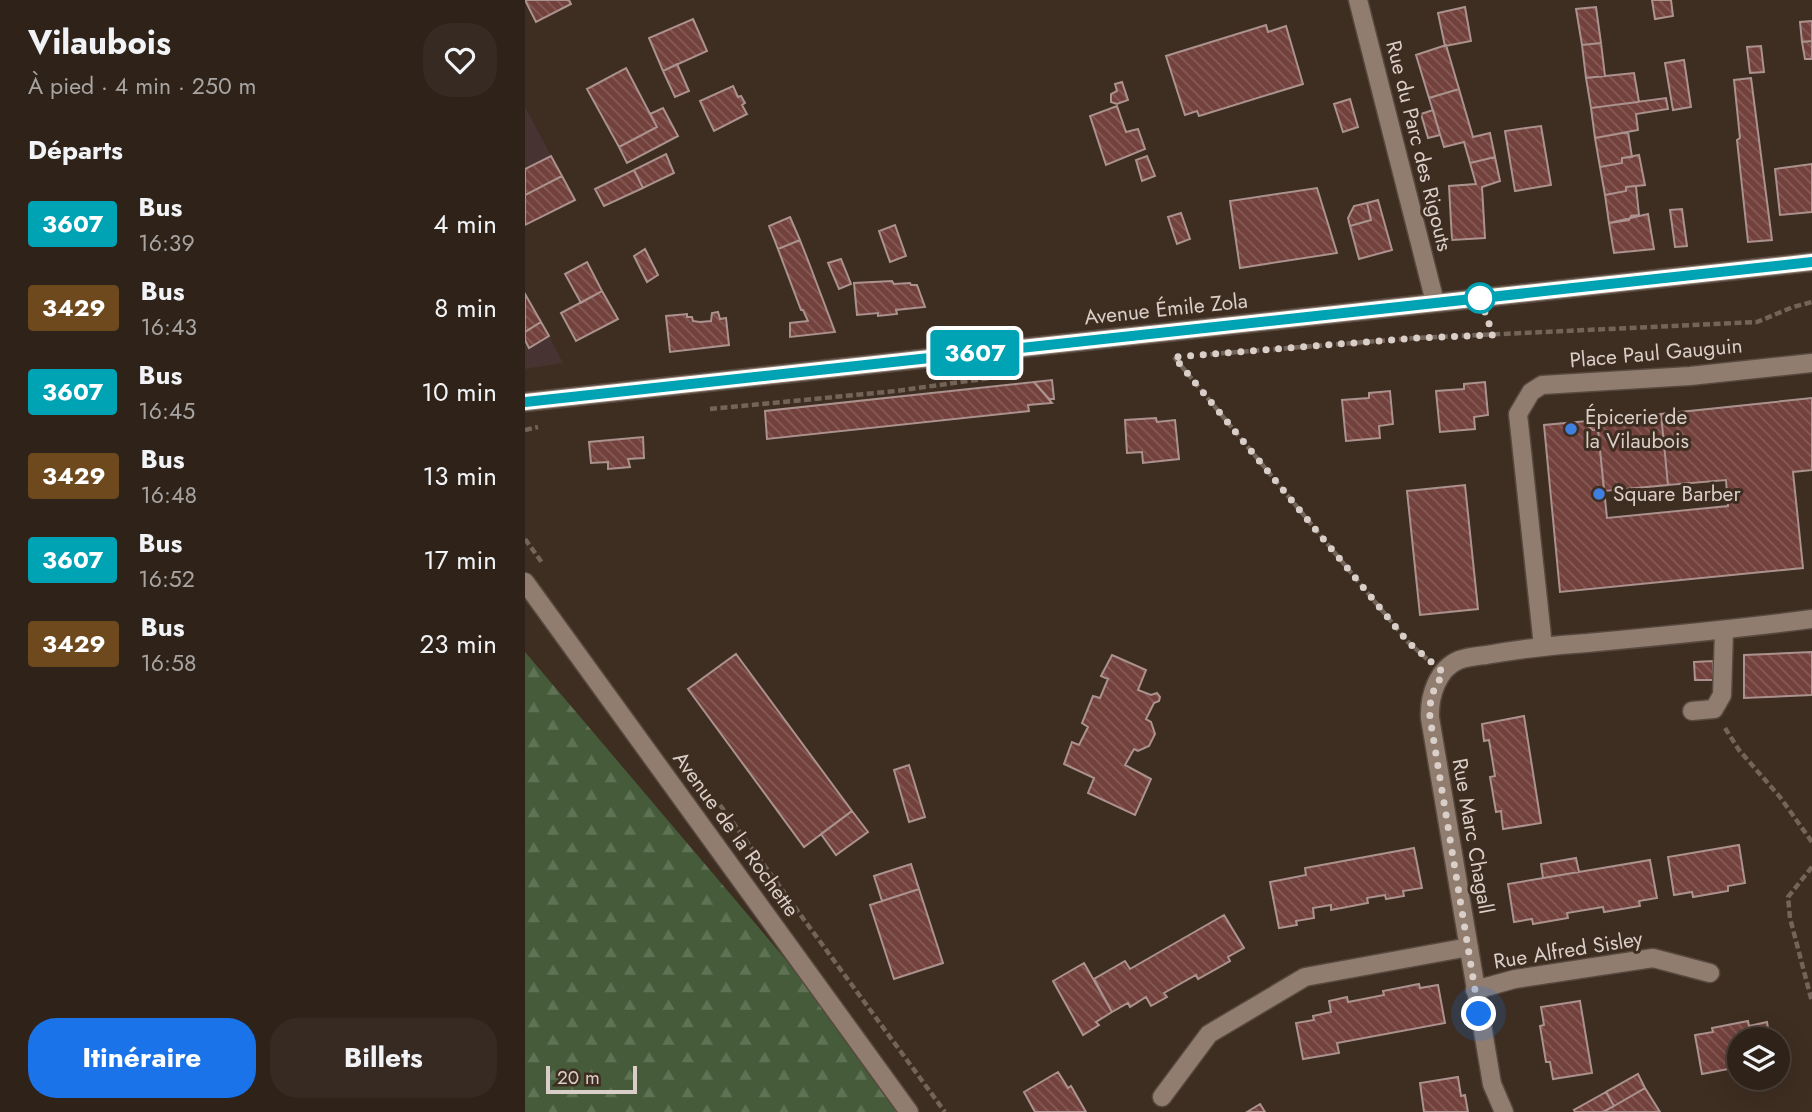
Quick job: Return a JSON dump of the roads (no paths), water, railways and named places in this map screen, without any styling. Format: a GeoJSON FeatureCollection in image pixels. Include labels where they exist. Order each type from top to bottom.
{"type":"FeatureCollection","features":[{"type":"Feature","properties":{"kind":"street","name":"Rue du Parc des Rigouts"},"geometry":{"type":"LineString","coordinates":[[1358,0],[1436,303]]}},
{"type":"Feature","properties":{"kind":"street","name":"Avenue Émile Zola"},"geometry":{"type":"LineString","coordinates":[[525,401],[1812,262]]}},
{"type":"Feature","properties":{"kind":"street","name":"Place Paul Gauguin"},"geometry":{"type":"LineString","coordinates":[[1543,646],[1518,414],[1531,392],[1542,386],[1690,376],[1812,363]]}},
{"type":"Feature","properties":{"kind":"street","name":"Avenue de la Rochette"},"geometry":{"type":"LineString","coordinates":[[525,582],[909,1112]]}},
{"type":"Feature","properties":{"kind":"street"},"geometry":{"type":"LineString","coordinates":[[1543,646],[1724,631],[1812,619]]}},
{"type":"Feature","properties":{"kind":"street"},"geometry":{"type":"LineString","coordinates":[[1692,712],[1714,709],[1722,695],[1724,631]]}},
{"type":"Feature","properties":{"kind":"street","name":"Rue Marc Chagall"},"geometry":{"type":"LineString","coordinates":[[1504,1112],[1492,1084],[1429,701],[1435,685],[1458,660],[1543,646]]}},
{"type":"Feature","properties":{"kind":"street"},"geometry":{"type":"LineString","coordinates":[[1162,1097],[1209,1034],[1305,977],[1469,947]]}},
{"type":"Feature","properties":{"kind":"street","name":"Rue Alfred Sisley"},"geometry":{"type":"LineString","coordinates":[[1475,990],[1515,979],[1653,958],[1710,973]]}},
{"type":"Feature","properties":{"kind":"place","name":"Épicerie de la Vilaubois"},"geometry":{"type":"Point","coordinates":[1571,429]}},
{"type":"Feature","properties":{"kind":"place","name":"Square Barber"},"geometry":{"type":"Point","coordinates":[1599,494]}}]}
